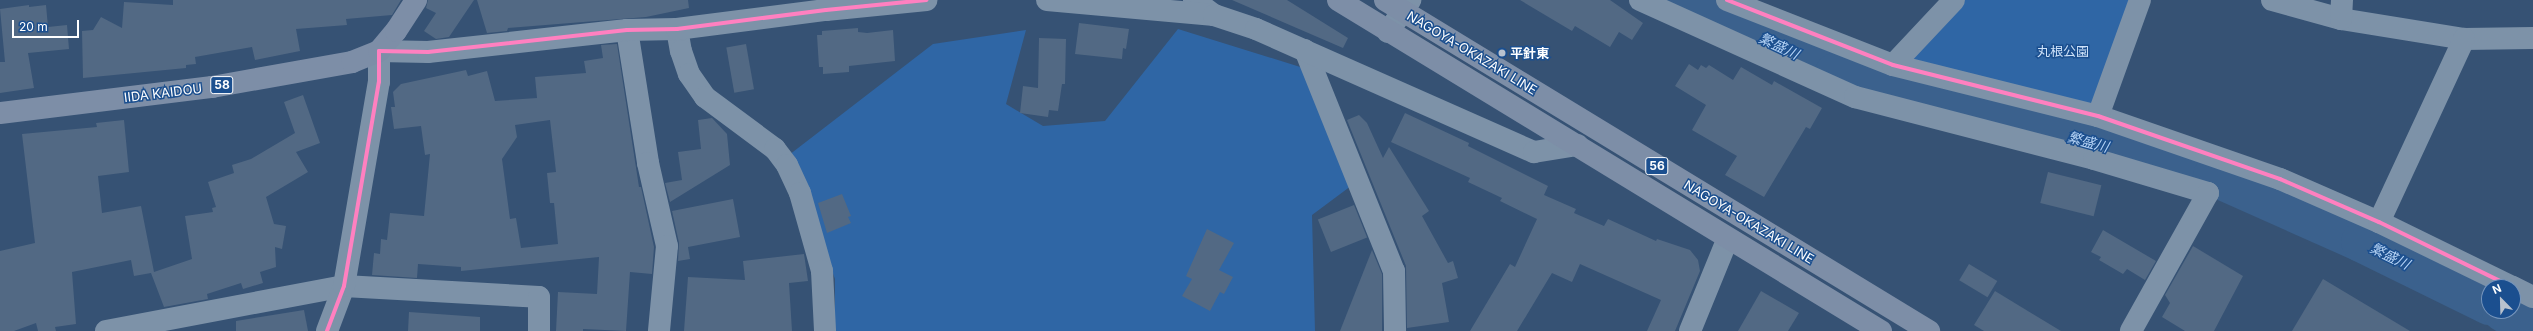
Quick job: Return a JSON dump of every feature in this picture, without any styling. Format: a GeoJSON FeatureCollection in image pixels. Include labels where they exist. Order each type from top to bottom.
{"type":"FeatureCollection","features":[{"type":"Feature","properties":{"kind":"main road","name":"IIDA KAIDOU"},"geometry":{"type":"LineString","coordinates":[[0,113],[212,87],[352,62],[379,51],[396,31],[416,0]]}},
{"type":"Feature","properties":{"kind":"main road","name":"NAGOYA-OKAZAKI LINE"},"geometry":{"type":"LineString","coordinates":[[1338,0],[1388,32],[1881,331]]}},
{"type":"Feature","properties":{"kind":"main road","name":"NAGOYA-OKAZAKI LINE"},"geometry":{"type":"LineString","coordinates":[[1385,0],[1406,6],[1929,331]]}},
{"type":"Feature","properties":{"kind":"street"},"geometry":{"type":"LineString","coordinates":[[327,331],[344,286],[379,82],[379,51],[428,52],[627,30],[677,29],[826,10],[927,0]]}},
{"type":"Feature","properties":{"kind":"street"},"geometry":{"type":"LineString","coordinates":[[1046,0],[1214,15],[1256,29],[1534,152],[1576,146]]}},
{"type":"Feature","properties":{"kind":"street"},"geometry":{"type":"LineString","coordinates":[[1194,0],[1214,15]]}},
{"type":"Feature","properties":{"kind":"street"},"geometry":{"type":"LineString","coordinates":[[1640,0],[1855,97],[2094,159],[2208,193],[2131,331]]}},
{"type":"Feature","properties":{"kind":"street"},"geometry":{"type":"LineString","coordinates":[[1727,0],[1893,65],[2098,116],[2280,179],[2379,222],[2497,279]]}},
{"type":"Feature","properties":{"kind":"street"},"geometry":{"type":"LineString","coordinates":[[1893,65],[1954,0]]}},
{"type":"Feature","properties":{"kind":"street"},"geometry":{"type":"LineString","coordinates":[[2098,116],[2140,0]]}},
{"type":"Feature","properties":{"kind":"street"},"geometry":{"type":"LineString","coordinates":[[2272,0],[2341,9],[2464,39],[2533,38]]}},
{"type":"Feature","properties":{"kind":"street"},"geometry":{"type":"LineString","coordinates":[[1388,32],[1406,6]]}},
{"type":"Feature","properties":{"kind":"street"},"geometry":{"type":"LineString","coordinates":[[677,29],[681,52],[689,74],[705,98],[775,149],[787,165],[800,192],[822,271],[825,331]]}},
{"type":"Feature","properties":{"kind":"street"},"geometry":{"type":"LineString","coordinates":[[627,30],[648,163],[667,246],[659,331]]}},
{"type":"Feature","properties":{"kind":"street"},"geometry":{"type":"LineString","coordinates":[[2379,222],[2464,39]]}},
{"type":"Feature","properties":{"kind":"street"},"geometry":{"type":"LineString","coordinates":[[1305,50],[1394,271],[1395,331]]}},
{"type":"Feature","properties":{"kind":"street"},"geometry":{"type":"LineString","coordinates":[[1690,331],[1728,238]]}},
{"type":"Feature","properties":{"kind":"street"},"geometry":{"type":"LineString","coordinates":[[106,331],[344,286],[538,297],[539,331]]}},
{"type":"Feature","properties":{"kind":"street"},"geometry":{"type":"LineString","coordinates":[[2521,291],[2533,297]]}},
{"type":"Feature","properties":{"kind":"green space","name":"丸根公園"},"geometry":{"type":"Polygon","coordinates":[[[1958,0],[2137,0],[2096,111],[1899,64],[1958,0]]]}},
{"type":"Feature","properties":{"kind":"green space"},"geometry":{"type":"Polygon","coordinates":[[[1178,29],[1313,71],[1359,180],[1312,215],[1315,331],[835,331],[835,279],[817,230],[776,165],[933,44],[1026,30],[1006,104],[1043,126],[1105,121],[1178,29]]]}},
{"type":"Feature","properties":{"kind":"building"},"geometry":{"type":"Polygon","coordinates":[[[173,0],[401,0],[392,15],[346,19],[347,25],[296,29],[300,51],[255,60],[252,47],[195,57],[196,64],[186,65],[186,68],[83,78],[82,31],[93,30],[101,17],[122,28],[124,2],[173,5],[173,0]]]}},
{"type":"Feature","properties":{"kind":"building"},"geometry":{"type":"Polygon","coordinates":[[[428,0],[474,0],[449,37],[436,39],[424,31],[436,13],[426,8],[428,0]]]}},
{"type":"Feature","properties":{"kind":"building"},"geometry":{"type":"Polygon","coordinates":[[[477,0],[688,0],[689,8],[646,17],[508,28],[507,31],[487,33],[477,0]]]}},
{"type":"Feature","properties":{"kind":"building"},"geometry":{"type":"Polygon","coordinates":[[[1232,0],[1287,0],[1348,38],[1343,48],[1232,0]]]}},
{"type":"Feature","properties":{"kind":"building"},"geometry":{"type":"Polygon","coordinates":[[[1520,0],[1610,0],[1643,23],[1632,40],[1619,32],[1610,47],[1575,26],[1572,31],[1520,0]]]}},
{"type":"Feature","properties":{"kind":"building"},"geometry":{"type":"Polygon","coordinates":[[[29,5],[29,7],[46,5],[48,27],[67,25],[69,49],[28,53],[34,88],[0,93],[0,62],[5,62],[0,9],[29,5]]]}},
{"type":"Feature","properties":{"kind":"building"},"geometry":{"type":"Polygon","coordinates":[[[1079,23],[1129,29],[1126,49],[1123,48],[1122,59],[1075,54],[1079,23]]]}},
{"type":"Feature","properties":{"kind":"building"},"geometry":{"type":"Polygon","coordinates":[[[858,28],[858,32],[867,33],[893,30],[895,61],[849,66],[849,72],[823,74],[823,67],[819,67],[817,35],[822,35],[822,31],[858,28]]]}},
{"type":"Feature","properties":{"kind":"building"},"geometry":{"type":"Polygon","coordinates":[[[1039,38],[1066,39],[1065,84],[1062,84],[1058,111],[1049,110],[1048,117],[1020,113],[1023,86],[1038,88],[1039,38]]]}},
{"type":"Feature","properties":{"kind":"building"},"geometry":{"type":"Polygon","coordinates":[[[617,44],[639,187],[641,187],[654,247],[652,274],[630,272],[626,331],[583,329],[583,331],[556,331],[558,292],[597,294],[599,257],[461,271],[461,267],[418,264],[417,278],[372,275],[374,253],[380,254],[381,239],[387,240],[390,213],[424,216],[430,154],[425,155],[421,126],[394,129],[391,107],[395,107],[393,92],[401,84],[466,70],[468,76],[487,71],[495,101],[537,98],[535,77],[586,73],[584,61],[603,58],[601,45],[617,44]],[[550,120],[515,125],[517,137],[502,159],[510,219],[516,218],[521,248],[558,244],[554,203],[550,203],[547,173],[556,172],[550,120]]]}},
{"type":"Feature","properties":{"kind":"building"},"geometry":{"type":"Polygon","coordinates":[[[746,44],[754,89],[734,93],[726,47],[746,44]]]}},
{"type":"Feature","properties":{"kind":"building"},"geometry":{"type":"Polygon","coordinates":[[[1689,64],[1698,70],[1701,65],[1706,68],[1709,65],[1733,80],[1741,67],[1772,85],[1774,81],[1822,108],[1810,129],[1806,127],[1764,197],[1725,175],[1737,156],[1692,130],[1706,105],[1675,86],[1689,64]]]}},
{"type":"Feature","properties":{"kind":"building"},"geometry":{"type":"Polygon","coordinates":[[[303,95],[320,143],[296,152],[308,172],[266,197],[274,224],[286,226],[282,249],[275,247],[276,267],[260,272],[263,283],[243,289],[241,283],[207,294],[208,299],[164,307],[151,273],[134,276],[131,260],[72,272],[76,324],[55,327],[56,331],[38,331],[36,323],[14,331],[0,331],[0,251],[35,243],[22,134],[97,127],[96,123],[124,120],[129,172],[98,176],[102,213],[141,206],[154,272],[192,259],[185,216],[213,212],[212,208],[216,207],[208,182],[234,173],[232,165],[251,159],[295,133],[284,102],[303,95]]]}},
{"type":"Feature","properties":{"kind":"building"},"geometry":{"type":"Polygon","coordinates":[[[1405,113],[1469,143],[1468,146],[1548,186],[1544,195],[1576,209],[1574,213],[1604,226],[1608,219],[1656,241],[1657,239],[1690,250],[1698,260],[1700,271],[1675,331],[1647,331],[1661,300],[1580,264],[1572,282],[1552,273],[1517,331],[1470,331],[1510,264],[1515,267],[1537,219],[1500,201],[1502,198],[1468,182],[1470,178],[1391,142],[1405,113]]]}},
{"type":"Feature","properties":{"kind":"building"},"geometry":{"type":"Polygon","coordinates":[[[1359,115],[1367,123],[1383,158],[1389,147],[1429,211],[1422,216],[1448,263],[1453,261],[1458,278],[1442,283],[1449,322],[1407,328],[1406,266],[1347,120],[1359,115]]]}},
{"type":"Feature","properties":{"kind":"building"},"geometry":{"type":"Polygon","coordinates":[[[712,118],[727,134],[730,165],[670,202],[665,183],[682,180],[678,152],[701,149],[698,120],[712,118]]]}},
{"type":"Feature","properties":{"kind":"building"},"geometry":{"type":"Polygon","coordinates":[[[2048,172],[2101,185],[2094,216],[2040,203],[2048,172]]]}},
{"type":"Feature","properties":{"kind":"building"},"geometry":{"type":"Polygon","coordinates":[[[842,194],[851,216],[848,217],[851,223],[827,233],[818,203],[842,194]]]}},
{"type":"Feature","properties":{"kind":"building"},"geometry":{"type":"Polygon","coordinates":[[[733,199],[740,237],[688,247],[690,259],[678,261],[679,243],[672,211],[733,199]]]}},
{"type":"Feature","properties":{"kind":"building"},"geometry":{"type":"Polygon","coordinates":[[[1354,205],[1367,237],[1331,252],[1318,220],[1354,205]]]}},
{"type":"Feature","properties":{"kind":"building"},"geometry":{"type":"Polygon","coordinates":[[[1207,229],[1234,243],[1219,270],[1233,277],[1224,294],[1220,292],[1210,311],[1182,296],[1192,279],[1186,276],[1207,229]]]}},
{"type":"Feature","properties":{"kind":"building"},"geometry":{"type":"Polygon","coordinates":[[[2103,230],[2156,261],[2145,280],[2127,269],[2123,274],[2099,260],[2101,257],[2091,252],[2103,230]]]}},
{"type":"Feature","properties":{"kind":"building"},"geometry":{"type":"Polygon","coordinates":[[[2193,246],[2243,276],[2214,331],[2185,331],[2162,317],[2170,303],[2165,295],[2193,246]]]}},
{"type":"Feature","properties":{"kind":"building"},"geometry":{"type":"Polygon","coordinates":[[[1372,250],[1382,274],[1382,331],[1340,331],[1372,250]]]}},
{"type":"Feature","properties":{"kind":"building"},"geometry":{"type":"Polygon","coordinates":[[[804,254],[808,281],[789,283],[792,331],[684,331],[688,277],[745,280],[743,261],[804,254]]]}},
{"type":"Feature","properties":{"kind":"building"},"geometry":{"type":"Polygon","coordinates":[[[1969,264],[1997,281],[1988,297],[1959,280],[1969,264]]]}},
{"type":"Feature","properties":{"kind":"building"},"geometry":{"type":"Polygon","coordinates":[[[2323,279],[2410,331],[2292,331],[2323,279]]]}},
{"type":"Feature","properties":{"kind":"building"},"geometry":{"type":"Polygon","coordinates":[[[1761,291],[1799,313],[1788,331],[1738,331],[1761,291]]]}},
{"type":"Feature","properties":{"kind":"building"},"geometry":{"type":"Polygon","coordinates":[[[1995,291],[2061,331],[1984,331],[1974,325],[1995,291]]]}},
{"type":"Feature","properties":{"kind":"building"},"geometry":{"type":"Polygon","coordinates":[[[304,310],[308,331],[236,331],[236,321],[304,310]]]}},
{"type":"Feature","properties":{"kind":"building"},"geometry":{"type":"Polygon","coordinates":[[[409,312],[480,317],[480,331],[408,331],[409,312]]]}},
{"type":"Feature","properties":{"kind":"waterway","name":"繁盛川"},"geometry":{"type":"LineString","coordinates":[[1680,0],[1835,73],[2213,176],[2361,242],[2481,301]]}},
{"type":"Feature","properties":{"kind":"waterway","name":"繁盛川"},"geometry":{"type":"LineString","coordinates":[[2515,319],[2533,330]]}},
{"type":"Feature","properties":{"kind":"cycle path"},"geometry":{"type":"LineString","coordinates":[[327,331],[344,286],[379,82],[379,51],[428,52],[627,30],[677,29],[826,10],[927,0]]}},
{"type":"Feature","properties":{"kind":"cycle path"},"geometry":{"type":"LineString","coordinates":[[1727,0],[1893,65],[2098,116],[2280,179],[2379,222],[2496,279]]}},
{"type":"Feature","properties":{"kind":"place","name":"平針東"},"geometry":{"type":"Point","coordinates":[1502,53]}}]}
